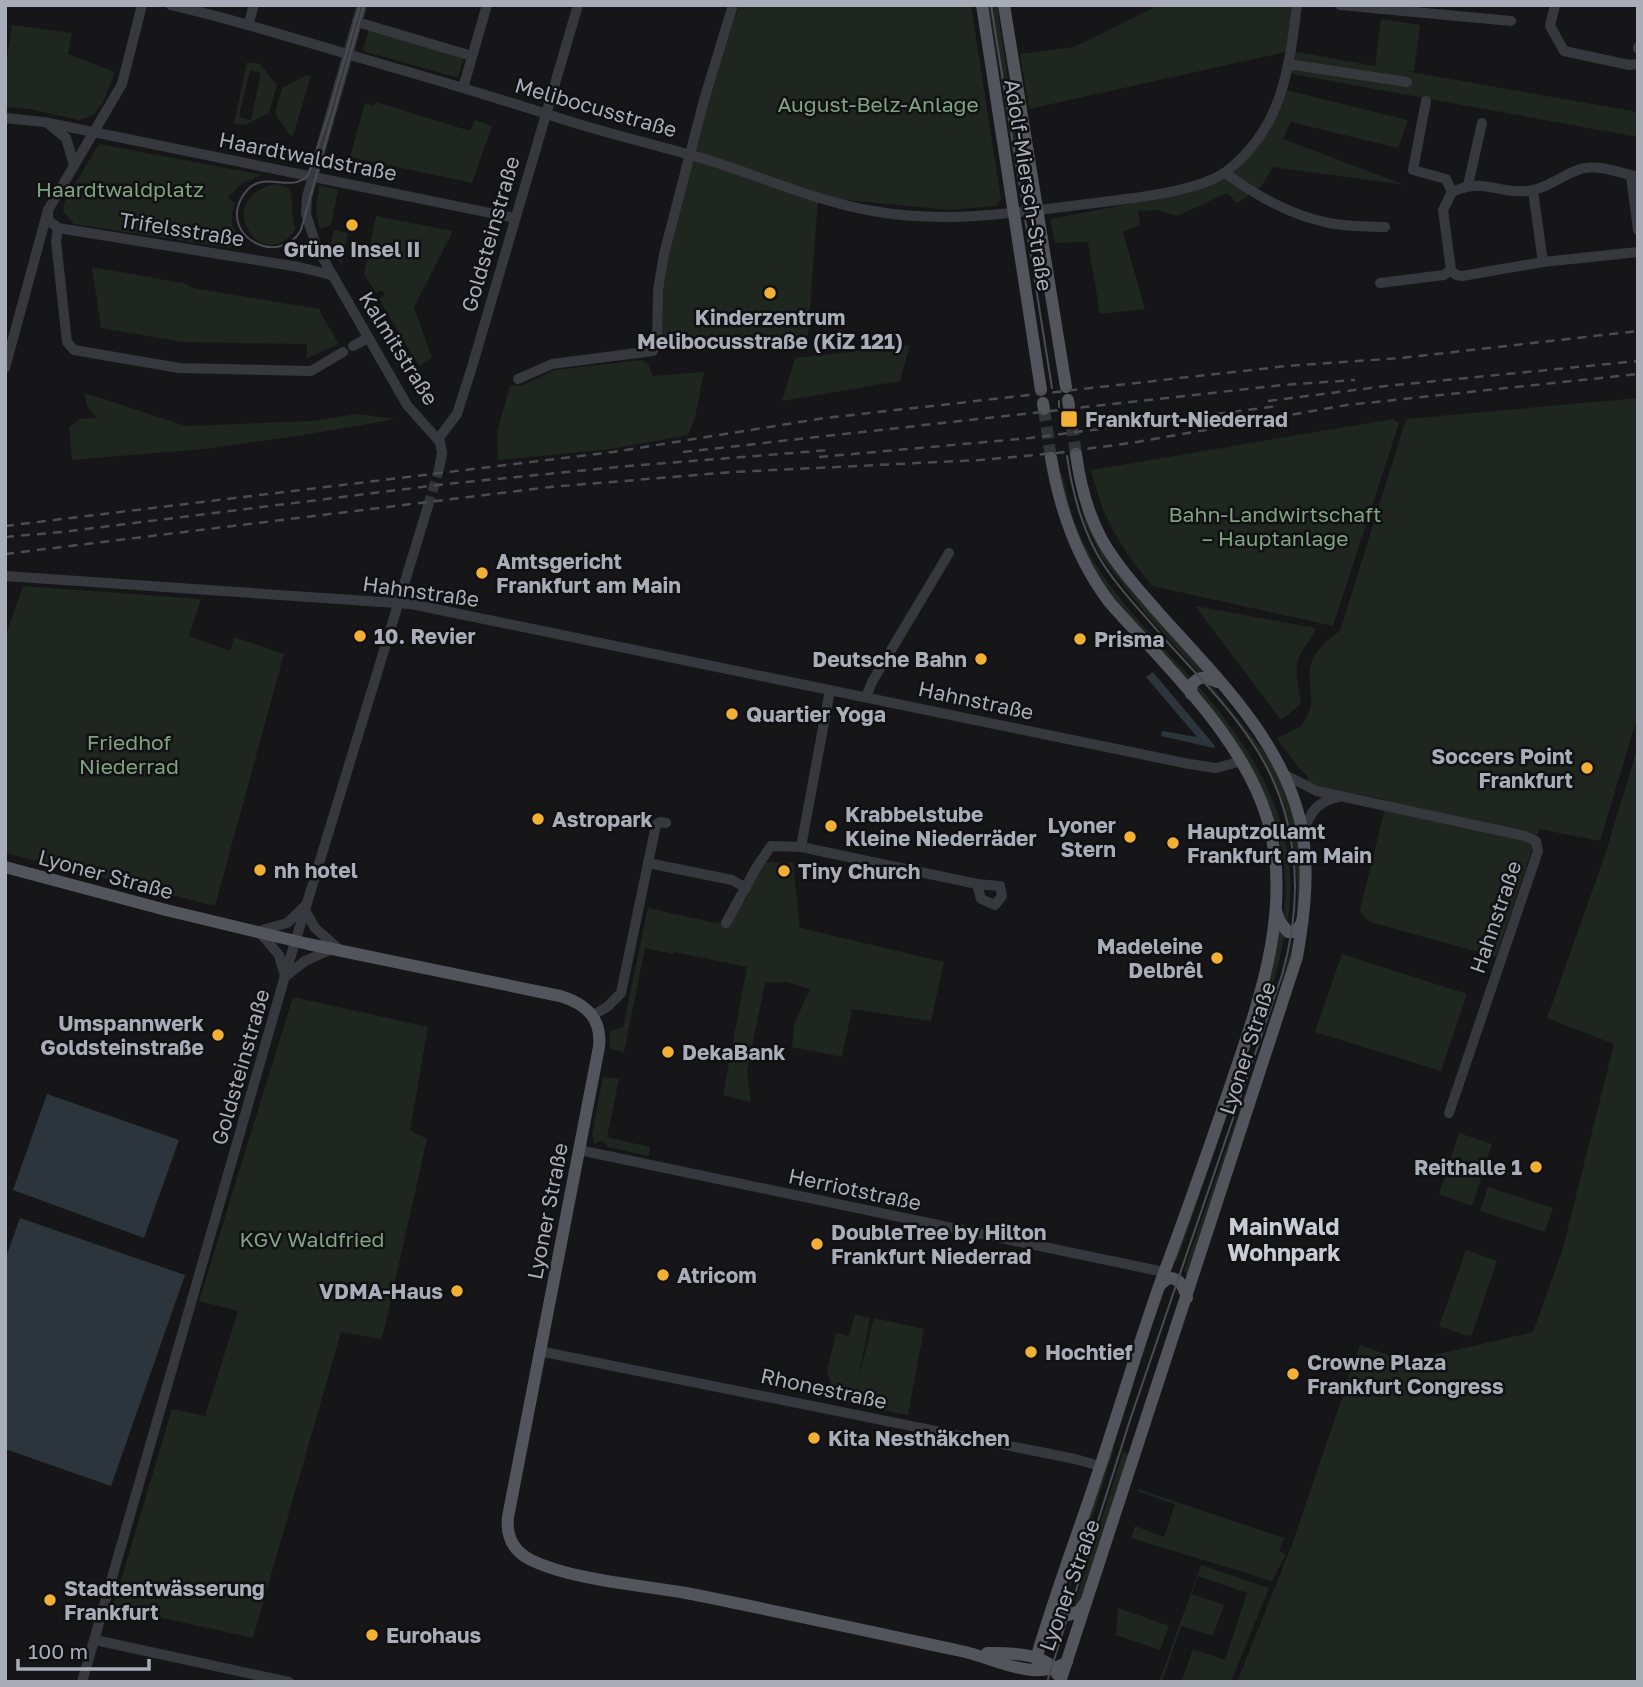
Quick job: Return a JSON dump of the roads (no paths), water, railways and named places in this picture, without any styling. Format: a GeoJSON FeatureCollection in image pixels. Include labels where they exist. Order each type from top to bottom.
{"type":"FeatureCollection","features":[{"type":"Feature","properties":{"kind":"main road","name":"Adolf-Miersch-Straße"},"geometry":{"type":"LineString","coordinates":[[982,5],[1042,401]]}},
{"type":"Feature","properties":{"kind":"main road","name":"Adolf-Miersch-Straße"},"geometry":{"type":"LineString","coordinates":[[1004,5],[1068,398]]}},
{"type":"Feature","properties":{"kind":"main road","name":"Lyoner Straße"},"geometry":{"type":"LineString","coordinates":[[5,867],[296,941],[560,996],[580,1004],[593,1014],[600,1034],[507,1529],[513,1544],[528,1559],[577,1574],[686,1593],[973,1654],[1058,1677],[1067,1662],[1187,1298],[1297,957],[1305,914],[1303,837],[1295,805],[1282,774],[1256,729],[1134,584],[1104,543],[1089,510],[1076,454]]}},
{"type":"Feature","properties":{"kind":"main road","name":"Lyoner Straße"},"geometry":{"type":"LineString","coordinates":[[1033,1670],[1164,1272],[1199,1178],[1256,1006],[1271,947],[1276,862],[1268,821],[1256,789],[1228,739],[1110,603],[1090,573],[1065,516],[1051,458]]}},
{"type":"Feature","properties":{"kind":"main road"},"geometry":{"type":"LineString","coordinates":[[1191,694],[1192,684],[1202,677],[1220,684]]}},
{"type":"Feature","properties":{"kind":"main road"},"geometry":{"type":"LineString","coordinates":[[1275,907],[1280,922],[1288,932],[1299,928],[1305,914]]}},
{"type":"Feature","properties":{"kind":"main road"},"geometry":{"type":"LineString","coordinates":[[1160,1285],[1168,1278],[1174,1278],[1183,1286],[1187,1298]]}},
{"type":"Feature","properties":{"kind":"main road"},"geometry":{"type":"LineString","coordinates":[[1061,1581],[1060,1604],[1065,1613],[1073,1614],[1087,1601]]}},
{"type":"Feature","properties":{"kind":"street"},"geometry":{"type":"LineString","coordinates":[[5,368],[48,209],[122,84],[142,5]]}},
{"type":"Feature","properties":{"kind":"street","name":"Melibocusstraße"},"geometry":{"type":"LineString","coordinates":[[171,5],[248,24],[690,155],[817,197],[872,211],[942,218],[1037,211],[1159,195],[1225,173]]}},
{"type":"Feature","properties":{"kind":"street"},"geometry":{"type":"LineString","coordinates":[[248,24],[254,5]]}},
{"type":"Feature","properties":{"kind":"street"},"geometry":{"type":"LineString","coordinates":[[331,275],[317,248],[306,208],[362,5]]}},
{"type":"Feature","properties":{"kind":"street"},"geometry":{"type":"LineString","coordinates":[[463,88],[487,5]]}},
{"type":"Feature","properties":{"kind":"street","name":"Goldsteinstraße"},"geometry":{"type":"LineString","coordinates":[[439,439],[457,414],[578,5]]}},
{"type":"Feature","properties":{"kind":"street"},"geometry":{"type":"LineString","coordinates":[[518,379],[552,364],[653,351],[657,342],[658,290],[664,254],[733,5]]}},
{"type":"Feature","properties":{"kind":"street"},"geometry":{"type":"LineString","coordinates":[[1297,5],[1284,89],[1271,120],[1252,146],[1225,173],[1257,196],[1297,215],[1331,224],[1385,227]]}},
{"type":"Feature","properties":{"kind":"street"},"geometry":{"type":"LineString","coordinates":[[1340,5],[1511,21]]}},
{"type":"Feature","properties":{"kind":"street"},"geometry":{"type":"LineString","coordinates":[[1555,5],[1550,26],[1564,51],[1629,65],[1638,64]]}},
{"type":"Feature","properties":{"kind":"street"},"geometry":{"type":"LineString","coordinates":[[357,22],[472,56]]}},
{"type":"Feature","properties":{"kind":"street"},"geometry":{"type":"LineString","coordinates":[[1289,64],[1407,82]]}},
{"type":"Feature","properties":{"kind":"street"},"geometry":{"type":"LineString","coordinates":[[1426,102],[1413,170],[1446,179],[1452,192]]}},
{"type":"Feature","properties":{"kind":"street","name":"Haardtwaldstraße"},"geometry":{"type":"LineString","coordinates":[[5,118],[44,122],[515,218]]}},
{"type":"Feature","properties":{"kind":"street"},"geometry":{"type":"LineString","coordinates":[[44,122],[66,138],[74,165]]}},
{"type":"Feature","properties":{"kind":"street"},"geometry":{"type":"LineString","coordinates":[[1468,185],[1482,123]]}},
{"type":"Feature","properties":{"kind":"street"},"geometry":{"type":"LineString","coordinates":[[1638,230],[1634,176],[1591,167],[1580,169],[1533,191],[1468,185],[1452,192],[1443,210],[1451,270],[1455,275],[1638,251]]}},
{"type":"Feature","properties":{"kind":"street"},"geometry":{"type":"LineString","coordinates":[[1533,191],[1543,262]]}},
{"type":"Feature","properties":{"kind":"street"},"geometry":{"type":"LineString","coordinates":[[48,209],[48,220],[58,228]]}},
{"type":"Feature","properties":{"kind":"street"},"geometry":{"type":"LineString","coordinates":[[36,248],[58,228]]}},
{"type":"Feature","properties":{"kind":"street"},"geometry":{"type":"LineString","coordinates":[[58,228],[56,241],[67,342],[74,350],[179,368],[311,371],[343,352]]}},
{"type":"Feature","properties":{"kind":"street","name":"Trifelsstraße"},"geometry":{"type":"LineString","coordinates":[[58,228],[299,267],[331,275]]}},
{"type":"Feature","properties":{"kind":"street"},"geometry":{"type":"LineString","coordinates":[[299,267],[311,262],[317,248]]}},
{"type":"Feature","properties":{"kind":"street"},"geometry":{"type":"LineString","coordinates":[[1380,283],[1444,275],[1451,270]]}},
{"type":"Feature","properties":{"kind":"street","name":"Kalmitstraße"},"geometry":{"type":"LineString","coordinates":[[331,275],[407,405],[439,439]]}},
{"type":"Feature","properties":{"kind":"street"},"geometry":{"type":"LineString","coordinates":[[353,346],[368,338]]}},
{"type":"Feature","properties":{"kind":"street"},"geometry":{"type":"LineString","coordinates":[[439,439],[442,450],[439,469]]}},
{"type":"Feature","properties":{"kind":"street","name":"Goldsteinstraße"},"geometry":{"type":"LineString","coordinates":[[82,1682],[285,976],[428,506]]}},
{"type":"Feature","properties":{"kind":"street"},"geometry":{"type":"LineString","coordinates":[[866,697],[872,682],[949,553]]}},
{"type":"Feature","properties":{"kind":"street","name":"Hahnstraße"},"geometry":{"type":"LineString","coordinates":[[5,576],[411,604],[1213,768],[1222,768],[1242,761]]}},
{"type":"Feature","properties":{"kind":"street"},"geometry":{"type":"LineString","coordinates":[[801,847],[830,690]]}},
{"type":"Feature","properties":{"kind":"street","name":"Hahnstraße"},"geometry":{"type":"LineString","coordinates":[[1282,774],[1306,787],[1525,836],[1536,841],[1538,845],[1449,1113]]}},
{"type":"Feature","properties":{"kind":"street"},"geometry":{"type":"LineString","coordinates":[[1303,837],[1308,820],[1317,807],[1330,799],[1343,797]]}},
{"type":"Feature","properties":{"kind":"street"},"geometry":{"type":"LineString","coordinates":[[593,1014],[607,1007],[621,993],[656,825],[660,822],[666,823]]}},
{"type":"Feature","properties":{"kind":"street"},"geometry":{"type":"LineString","coordinates":[[726,923],[756,867],[771,846],[801,847],[977,884]]}},
{"type":"Feature","properties":{"kind":"street"},"geometry":{"type":"LineString","coordinates":[[648,863],[732,880],[746,888]]}},
{"type":"Feature","properties":{"kind":"street"},"geometry":{"type":"LineString","coordinates":[[306,912],[314,928],[336,950],[311,957],[285,976],[279,955],[259,931],[287,923],[309,901]]}},
{"type":"Feature","properties":{"kind":"street","name":"Herriotstraße"},"geometry":{"type":"LineString","coordinates":[[579,1150],[1164,1272]]}},
{"type":"Feature","properties":{"kind":"street","name":"Rhonestraße"},"geometry":{"type":"LineString","coordinates":[[539,1351],[1100,1466]]}},
{"type":"Feature","properties":{"kind":"street"},"geometry":{"type":"LineString","coordinates":[[94,1640],[289,1682]]}},
{"type":"Feature","properties":{"kind":"tunnel"},"geometry":{"type":"LineString","coordinates":[[1069,406],[1076,454]]}},
{"type":"Feature","properties":{"kind":"tunnel"},"geometry":{"type":"LineString","coordinates":[[1044,409],[1051,458]]}},
{"type":"Feature","properties":{"kind":"tunnel"},"geometry":{"type":"LineString","coordinates":[[428,506],[439,469]]}},
{"type":"Feature","properties":{"kind":"tram line"},"geometry":{"type":"LineString","coordinates":[[360,5],[308,175],[301,181],[292,183],[257,183],[248,189],[241,199],[237,213],[239,225],[246,236],[256,243],[268,247],[280,246],[292,241],[301,230],[364,5]]}},
{"type":"Feature","properties":{"kind":"tram line"},"geometry":{"type":"LineString","coordinates":[[991,5],[1052,388]]}},
{"type":"Feature","properties":{"kind":"tram line"},"geometry":{"type":"LineString","coordinates":[[1059,401],[1059,407]]}},
{"type":"Feature","properties":{"kind":"tram line"},"geometry":{"type":"LineString","coordinates":[[1047,1682],[1130,1420],[1282,975],[1294,915],[1295,884],[1288,825],[1267,768],[1231,713],[1110,574],[1090,541],[1081,517],[1067,456]]}},
{"type":"Feature","properties":{"kind":"railway"},"geometry":{"type":"LineString","coordinates":[[5,526],[613,452],[825,418],[1287,366],[1401,358],[1638,331]]}},
{"type":"Feature","properties":{"kind":"railway"},"geometry":{"type":"LineString","coordinates":[[1268,401],[1386,386],[1638,361]]}},
{"type":"Feature","properties":{"kind":"railway"},"geometry":{"type":"LineString","coordinates":[[5,554],[550,487],[733,472],[980,460],[1057,453],[1137,442],[1347,405],[1638,374]]}},
{"type":"Feature","properties":{"kind":"railway"},"geometry":{"type":"LineString","coordinates":[[683,452],[1283,385],[1355,380]]}},
{"type":"Feature","properties":{"kind":"railway"},"geometry":{"type":"LineString","coordinates":[[819,457],[1030,438],[1278,406]]}},
{"type":"Feature","properties":{"kind":"railway"},"geometry":{"type":"LineString","coordinates":[[5,537],[446,484],[830,450]]}},
{"type":"Feature","properties":{"kind":"place","name":"Grüne Insel II"},"geometry":{"type":"Point","coordinates":[352,225]}},
{"type":"Feature","properties":{"kind":"place","name":"Kinderzentrum Melibocusstraße (KiZ 121)"},"geometry":{"type":"Point","coordinates":[770,293]}},
{"type":"Feature","properties":{"kind":"place","name":"Frankfurt-Niederrad"},"geometry":{"type":"Point","coordinates":[1069,419]}},
{"type":"Feature","properties":{"kind":"place","name":"Amtsgericht Frankfurt am Main"},"geometry":{"type":"Point","coordinates":[482,573]}},
{"type":"Feature","properties":{"kind":"place","name":"10. Revier"},"geometry":{"type":"Point","coordinates":[360,636]}},
{"type":"Feature","properties":{"kind":"place","name":"Prisma"},"geometry":{"type":"Point","coordinates":[1080,639]}},
{"type":"Feature","properties":{"kind":"place","name":"Deutsche Bahn"},"geometry":{"type":"Point","coordinates":[981,659]}},
{"type":"Feature","properties":{"kind":"place","name":"Quartier Yoga"},"geometry":{"type":"Point","coordinates":[732,714]}},
{"type":"Feature","properties":{"kind":"place","name":"Soccers Point Frankfurt"},"geometry":{"type":"Point","coordinates":[1587,768]}},
{"type":"Feature","properties":{"kind":"place","name":"Astropark"},"geometry":{"type":"Point","coordinates":[538,819]}},
{"type":"Feature","properties":{"kind":"place","name":"Krabbelstube Kleine Niederräder"},"geometry":{"type":"Point","coordinates":[831,826]}},
{"type":"Feature","properties":{"kind":"place","name":"Lyoner Stern"},"geometry":{"type":"Point","coordinates":[1130,837]}},
{"type":"Feature","properties":{"kind":"place","name":"Hauptzollamt Frankfurt am Main"},"geometry":{"type":"Point","coordinates":[1173,843]}},
{"type":"Feature","properties":{"kind":"place","name":"nh hotel"},"geometry":{"type":"Point","coordinates":[260,870]}},
{"type":"Feature","properties":{"kind":"place","name":"Tiny Church"},"geometry":{"type":"Point","coordinates":[784,871]}},
{"type":"Feature","properties":{"kind":"place","name":"Madeleine Delbrêl"},"geometry":{"type":"Point","coordinates":[1217,958]}},
{"type":"Feature","properties":{"kind":"place","name":"Umspannwerk Goldsteinstraße"},"geometry":{"type":"Point","coordinates":[218,1035]}},
{"type":"Feature","properties":{"kind":"place","name":"DekaBank"},"geometry":{"type":"Point","coordinates":[668,1052]}},
{"type":"Feature","properties":{"kind":"place","name":"Reithalle 1"},"geometry":{"type":"Point","coordinates":[1536,1167]}},
{"type":"Feature","properties":{"kind":"place","name":"DoubleTree by Hilton Frankfurt Niederrad"},"geometry":{"type":"Point","coordinates":[817,1244]}},
{"type":"Feature","properties":{"kind":"place","name":"Atricom"},"geometry":{"type":"Point","coordinates":[663,1275]}},
{"type":"Feature","properties":{"kind":"place","name":"VDMA-Haus"},"geometry":{"type":"Point","coordinates":[457,1291]}},
{"type":"Feature","properties":{"kind":"place","name":"Hochtief"},"geometry":{"type":"Point","coordinates":[1031,1352]}},
{"type":"Feature","properties":{"kind":"place","name":"Crowne Plaza Frankfurt Congress"},"geometry":{"type":"Point","coordinates":[1293,1374]}},
{"type":"Feature","properties":{"kind":"place","name":"Kita Nesthäkchen"},"geometry":{"type":"Point","coordinates":[814,1438]}},
{"type":"Feature","properties":{"kind":"place","name":"Stadtentwässerung Frankfurt"},"geometry":{"type":"Point","coordinates":[50,1600]}},
{"type":"Feature","properties":{"kind":"place","name":"Eurohaus"},"geometry":{"type":"Point","coordinates":[372,1635]}},
{"type":"Feature","properties":{"kind":"district","name":"MainWald Wohnpark"},"geometry":{"type":"Point","coordinates":[1284,1239]}},
{"type":"Feature","properties":{"kind":"park label","name":"August-Belz-Anlage"},"geometry":{"type":"Point","coordinates":[878,104]}},
{"type":"Feature","properties":{"kind":"park label","name":"Haardtwaldplatz"},"geometry":{"type":"Point","coordinates":[120,189]}},
{"type":"Feature","properties":{"kind":"park label","name":"Bahn-Landwirtschaft – Hauptanlage"},"geometry":{"type":"Point","coordinates":[1275,526]}},
{"type":"Feature","properties":{"kind":"park label","name":"Friedhof Niederrad"},"geometry":{"type":"Point","coordinates":[129,754]}},
{"type":"Feature","properties":{"kind":"park label","name":"KGV Waldfried"},"geometry":{"type":"Point","coordinates":[312,1239]}}]}
